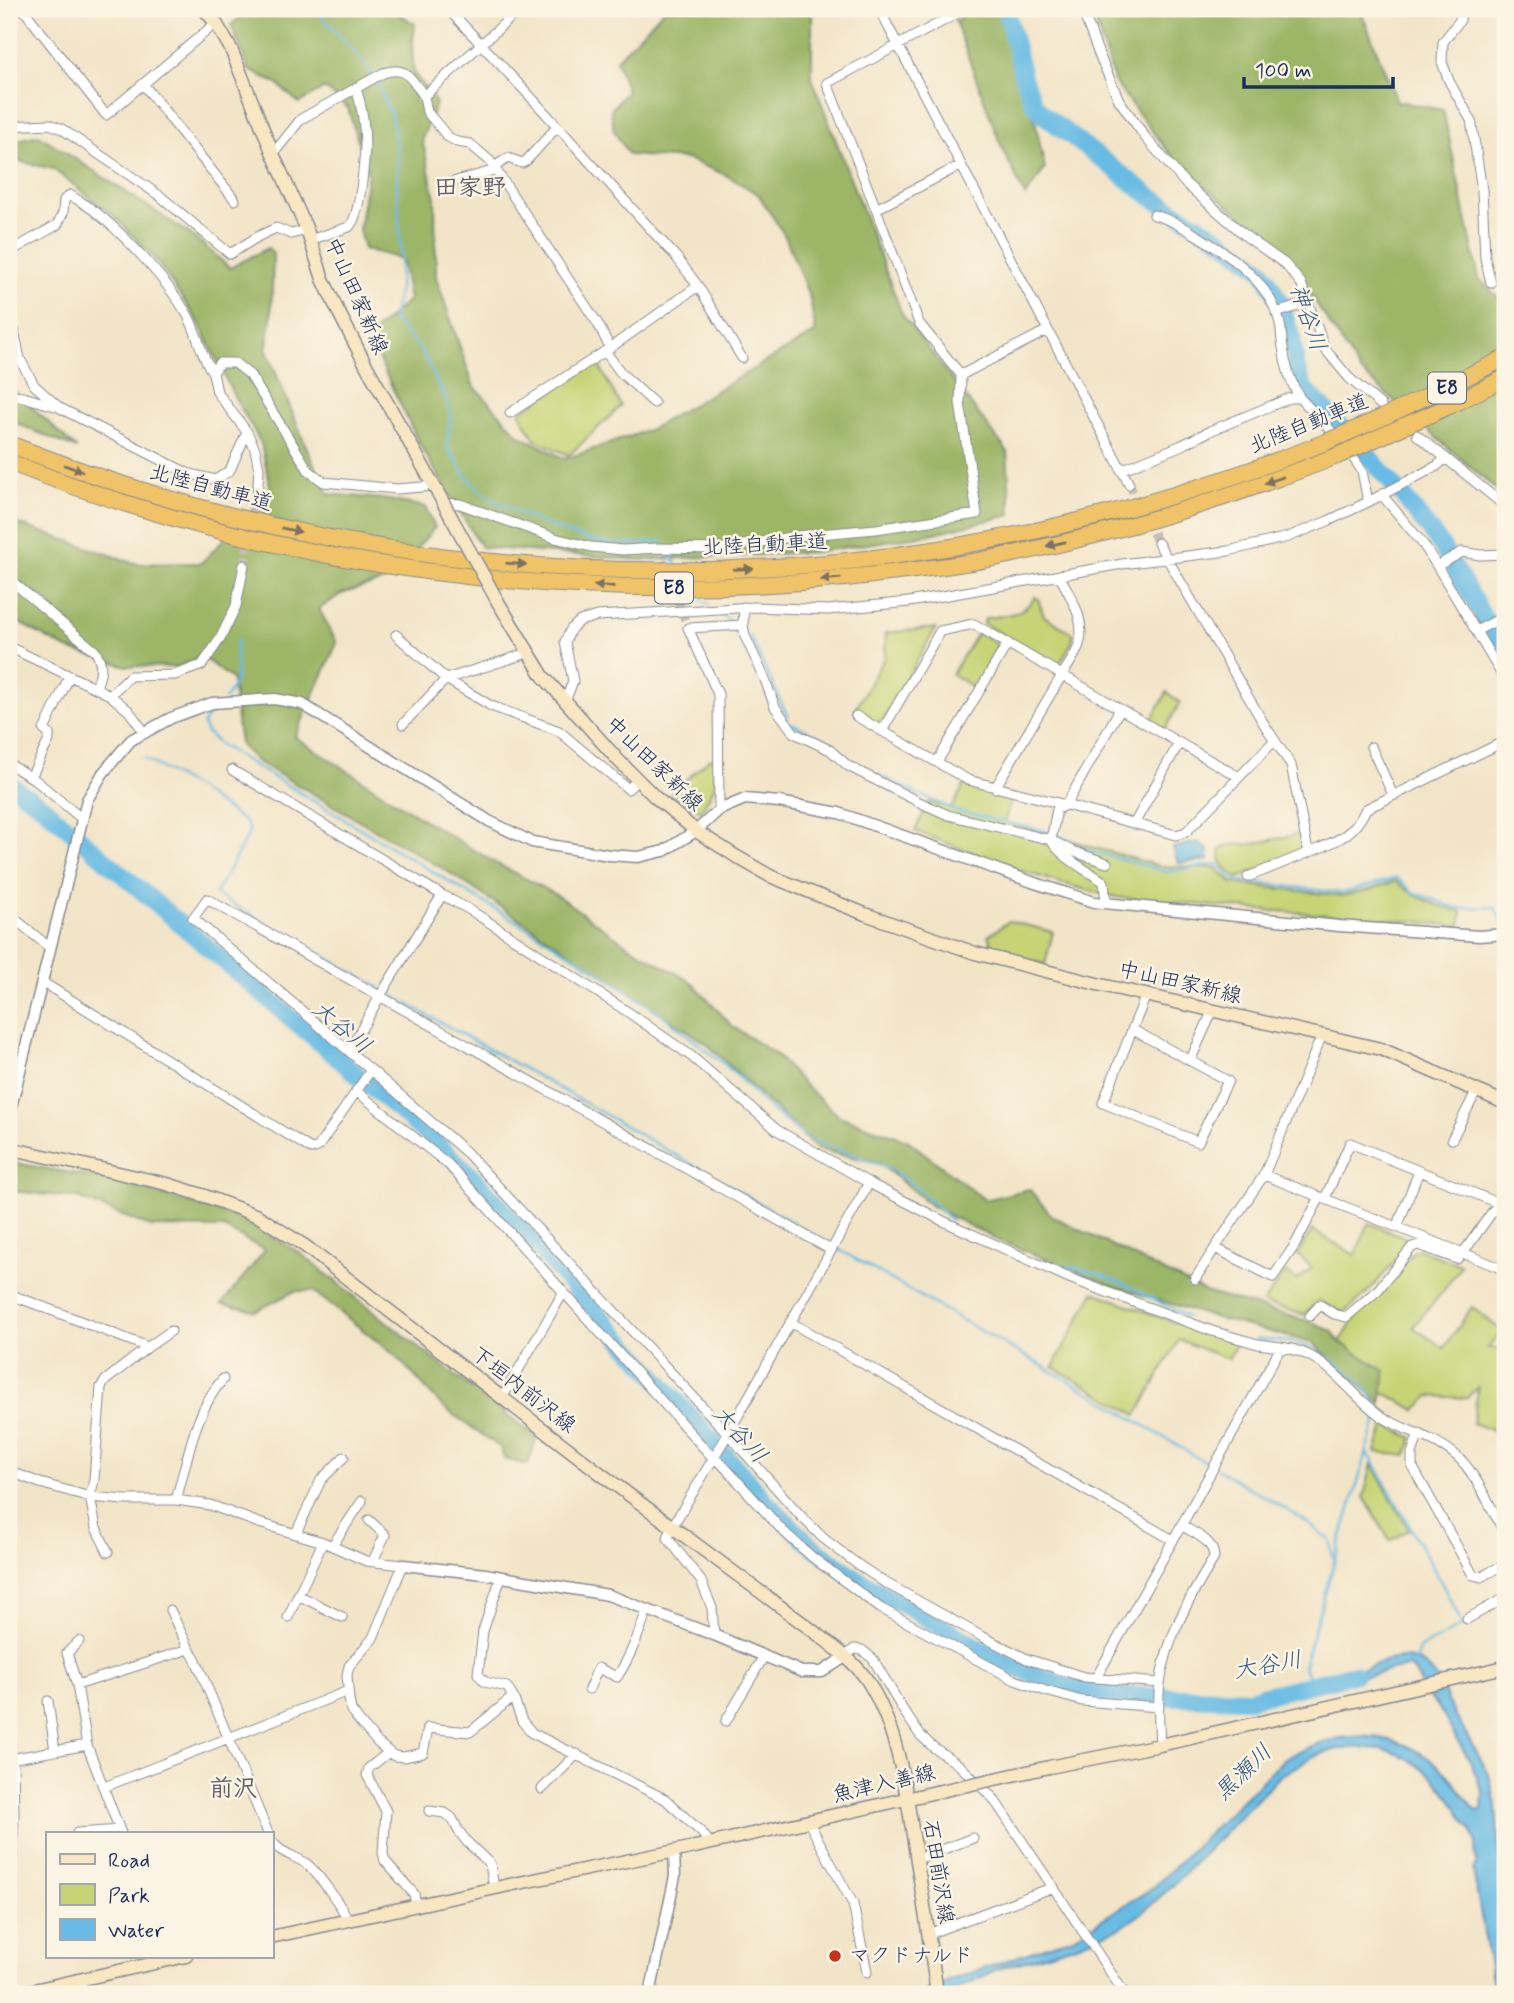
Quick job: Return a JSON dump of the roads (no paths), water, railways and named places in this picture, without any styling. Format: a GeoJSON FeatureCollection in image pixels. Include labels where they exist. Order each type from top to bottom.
{"type":"FeatureCollection","features":[{"type":"Feature","properties":{"kind":"highway","name":"北陸自動車道"},"geometry":{"type":"LineString","coordinates":[[9,444],[105,480],[177,502],[258,523],[395,550],[475,560],[608,570],[677,571],[830,563],[980,543],[1129,509],[1187,492],[1326,442],[1385,410],[1440,392],[1505,358]]}},
{"type":"Feature","properties":{"kind":"highway","name":"北陸自動車道"},"geometry":{"type":"LineString","coordinates":[[9,462],[180,521],[323,555],[394,567],[467,577],[592,586],[752,586],[830,580],[983,560],[1161,517],[1410,431],[1505,378]]}},
{"type":"Feature","properties":{"kind":"main road","name":"中山田家新線"},"geometry":{"type":"LineString","coordinates":[[204,9],[216,23],[231,49],[337,309],[498,602],[543,676],[655,797],[696,831],[770,876],[865,914],[975,953],[1381,1049],[1505,1103]]}},
{"type":"Feature","properties":{"kind":"main road","name":"下垣内前沢線"},"geometry":{"type":"LineString","coordinates":[[9,1148],[167,1184],[205,1196],[258,1216],[305,1246],[845,1657],[866,1678],[882,1708],[892,1732],[906,1798]]}},
{"type":"Feature","properties":{"kind":"main road","name":"魚津入善線"},"geometry":{"type":"LineString","coordinates":[[273,1937],[1160,1745],[1505,1667]]}},
{"type":"Feature","properties":{"kind":"main road","name":"石田前沢線"},"geometry":{"type":"LineString","coordinates":[[906,1798],[937,1994]]}},
{"type":"Feature","properties":{"kind":"main road"},"geometry":{"type":"LineString","coordinates":[[16,1994],[157,1959]]}},
{"type":"Feature","properties":{"kind":"street"},"geometry":{"type":"LineString","coordinates":[[23,9],[106,115],[216,23]]}},
{"type":"Feature","properties":{"kind":"street"},"geometry":{"type":"LineString","coordinates":[[448,9],[677,258],[698,286],[742,358]]}},
{"type":"Feature","properties":{"kind":"street"},"geometry":{"type":"LineString","coordinates":[[424,96],[520,9]]}},
{"type":"Feature","properties":{"kind":"street"},"geometry":{"type":"LineString","coordinates":[[879,9],[1129,484]]}},
{"type":"Feature","properties":{"kind":"street"},"geometry":{"type":"LineString","coordinates":[[444,503],[460,504],[555,538],[591,547],[623,550],[720,549],[797,536],[876,529],[976,514],[960,403],[961,375],[919,323],[827,83],[962,9]]}},
{"type":"Feature","properties":{"kind":"street"},"geometry":{"type":"LineString","coordinates":[[1082,9],[1119,100],[1145,137],[1185,183],[1247,237],[1285,264],[1301,283],[1325,349],[1349,377],[1385,410]]}},
{"type":"Feature","properties":{"kind":"street"},"geometry":{"type":"LineString","coordinates":[[1461,9],[1460,20],[1443,42],[1442,62],[1449,81],[1471,120],[1482,190],[1485,258],[1491,283]]}},
{"type":"Feature","properties":{"kind":"street"},"geometry":{"type":"LineString","coordinates":[[273,154],[302,119],[383,73],[394,69],[406,73],[424,96],[427,111],[447,137],[470,144],[495,169],[598,324],[621,373],[654,403]]}},
{"type":"Feature","properties":{"kind":"street"},"geometry":{"type":"LineString","coordinates":[[143,84],[235,200]]}},
{"type":"Feature","properties":{"kind":"street"},"geometry":{"type":"LineString","coordinates":[[9,125],[50,124],[62,129],[160,196],[230,254],[276,228],[291,234],[308,235],[349,227],[353,223],[357,213],[365,147],[356,88]]}},
{"type":"Feature","properties":{"kind":"street"},"geometry":{"type":"LineString","coordinates":[[449,183],[495,169],[508,158],[522,163],[526,161],[557,127]]}},
{"type":"Feature","properties":{"kind":"street"},"geometry":{"type":"LineString","coordinates":[[876,209],[961,165]]}},
{"type":"Feature","properties":{"kind":"street"},"geometry":{"type":"LineString","coordinates":[[9,252],[57,225],[64,200],[70,195],[97,213],[146,260],[186,313],[198,335],[205,361],[213,373],[217,392],[247,432],[255,449],[260,468],[257,499]]}},
{"type":"Feature","properties":{"kind":"street"},"geometry":{"type":"LineString","coordinates":[[1154,215],[1170,219],[1244,267],[1257,281],[1280,322],[1287,371],[1292,386],[1356,459],[1362,471],[1368,502]]}},
{"type":"Feature","properties":{"kind":"street"},"geometry":{"type":"LineString","coordinates":[[510,413],[698,286]]}},
{"type":"Feature","properties":{"kind":"street"},"geometry":{"type":"LineString","coordinates":[[1276,313],[1308,303]]}},
{"type":"Feature","properties":{"kind":"street"},"geometry":{"type":"LineString","coordinates":[[9,323],[14,330],[20,359],[34,386],[60,408]]}},
{"type":"Feature","properties":{"kind":"street"},"geometry":{"type":"LineString","coordinates":[[961,375],[1048,330]]}},
{"type":"Feature","properties":{"kind":"street"},"geometry":{"type":"LineString","coordinates":[[213,373],[219,363],[235,363],[250,375],[309,471],[324,482],[397,489],[434,486]]}},
{"type":"Feature","properties":{"kind":"street"},"geometry":{"type":"LineString","coordinates":[[9,393],[60,408],[187,474],[216,480],[230,470],[247,432]]}},
{"type":"Feature","properties":{"kind":"street"},"geometry":{"type":"LineString","coordinates":[[1121,470],[1290,398],[1300,398]]}},
{"type":"Feature","properties":{"kind":"street"},"geometry":{"type":"LineString","coordinates":[[1410,431],[1505,506]]}},
{"type":"Feature","properties":{"kind":"street"},"geometry":{"type":"LineString","coordinates":[[565,702],[573,681],[565,642],[571,629],[580,621],[597,616],[744,607],[828,610],[909,602],[1165,558],[1228,551],[1288,537],[1384,494],[1437,466],[1446,458]]}},
{"type":"Feature","properties":{"kind":"street"},"geometry":{"type":"LineString","coordinates":[[1384,494],[1438,565],[1505,680]]}},
{"type":"Feature","properties":{"kind":"street"},"geometry":{"type":"LineString","coordinates":[[1158,543],[1274,741],[1291,765],[1310,852]]}},
{"type":"Feature","properties":{"kind":"street"},"geometry":{"type":"LineString","coordinates":[[1438,565],[1462,552],[1480,555],[1505,554]]}},
{"type":"Feature","properties":{"kind":"street"},"geometry":{"type":"LineString","coordinates":[[110,695],[130,676],[175,675],[202,665],[220,639],[236,606],[244,565]]}},
{"type":"Feature","properties":{"kind":"street"},"geometry":{"type":"LineString","coordinates":[[995,788],[1077,648],[1081,632],[1080,617],[1059,575]]}},
{"type":"Feature","properties":{"kind":"street"},"geometry":{"type":"LineString","coordinates":[[9,579],[94,651],[100,659],[102,671],[96,688]]}},
{"type":"Feature","properties":{"kind":"street"},"geometry":{"type":"LineString","coordinates":[[744,607],[745,636],[775,707],[794,733],[830,750],[848,766],[948,815],[1051,840],[1072,851],[1107,863]]}},
{"type":"Feature","properties":{"kind":"street"},"geometry":{"type":"LineString","coordinates":[[1476,631],[1505,615]]}},
{"type":"Feature","properties":{"kind":"street"},"geometry":{"type":"LineString","coordinates":[[881,731],[940,631],[974,624],[1239,777]]}},
{"type":"Feature","properties":{"kind":"street"},"geometry":{"type":"LineString","coordinates":[[719,810],[718,694],[688,628],[743,625]]}},
{"type":"Feature","properties":{"kind":"street"},"geometry":{"type":"LineString","coordinates":[[397,635],[446,679],[491,706],[559,731],[628,789],[638,780]]}},
{"type":"Feature","properties":{"kind":"street"},"geometry":{"type":"LineString","coordinates":[[937,762],[1007,643]]}},
{"type":"Feature","properties":{"kind":"street"},"geometry":{"type":"LineString","coordinates":[[9,647],[110,695],[129,711],[145,733]]}},
{"type":"Feature","properties":{"kind":"street"},"geometry":{"type":"LineString","coordinates":[[403,724],[446,679],[528,653]]}},
{"type":"Feature","properties":{"kind":"street"},"geometry":{"type":"LineString","coordinates":[[31,777],[49,740],[49,734],[44,730],[69,677]]}},
{"type":"Feature","properties":{"kind":"street"},"geometry":{"type":"LineString","coordinates":[[9,1115],[87,800],[103,773],[131,740],[172,718],[212,703],[275,699],[302,704],[489,821],[532,842],[638,857],[664,851],[696,831],[719,810],[745,799],[779,802],[839,813],[1094,902],[1339,926],[1479,936],[1505,934]]}},
{"type":"Feature","properties":{"kind":"street"},"geometry":{"type":"LineString","coordinates":[[1106,903],[1104,882],[1060,853],[1051,840],[1057,809],[1066,805],[1120,709]]}},
{"type":"Feature","properties":{"kind":"street"},"geometry":{"type":"LineString","coordinates":[[856,716],[968,780],[1177,835],[1186,832],[1274,741]]}},
{"type":"Feature","properties":{"kind":"street"},"geometry":{"type":"LineString","coordinates":[[1248,877],[1337,841],[1355,828],[1366,809],[1505,741]]}},
{"type":"Feature","properties":{"kind":"street"},"geometry":{"type":"LineString","coordinates":[[1133,824],[1179,743]]}},
{"type":"Feature","properties":{"kind":"street"},"geometry":{"type":"LineString","coordinates":[[1371,747],[1393,795]]}},
{"type":"Feature","properties":{"kind":"street"},"geometry":{"type":"LineString","coordinates":[[9,764],[31,777],[82,819]]}},
{"type":"Feature","properties":{"kind":"street"},"geometry":{"type":"LineString","coordinates":[[232,770],[481,917],[628,1012],[691,1056],[776,1130],[869,1183],[943,1221],[1069,1278],[1212,1331],[1258,1344],[1300,1350],[1324,1363],[1382,1416],[1437,1442],[1462,1461],[1503,1523],[1505,1534]]}},
{"type":"Feature","properties":{"kind":"street"},"geometry":{"type":"LineString","coordinates":[[349,1051],[442,895]]}},
{"type":"Feature","properties":{"kind":"street"},"geometry":{"type":"LineString","coordinates":[[831,1250],[206,899],[193,918],[467,1153],[726,1436],[832,1545],[884,1582],[1027,1659],[1069,1673],[1096,1678],[1160,1683]]}},
{"type":"Feature","properties":{"kind":"street"},"geometry":{"type":"LineString","coordinates":[[9,914],[50,948]]}},
{"type":"Feature","properties":{"kind":"street"},"geometry":{"type":"LineString","coordinates":[[42,982],[311,1149],[318,1147],[371,1070]]}},
{"type":"Feature","properties":{"kind":"street"},"geometry":{"type":"LineString","coordinates":[[1133,1030],[1228,1082],[1198,1142],[1103,1103],[1146,995]]}},
{"type":"Feature","properties":{"kind":"street"},"geometry":{"type":"LineString","coordinates":[[1190,1061],[1213,1010]]}},
{"type":"Feature","properties":{"kind":"street"},"geometry":{"type":"LineString","coordinates":[[1195,1279],[1264,1175],[1322,1035]]}},
{"type":"Feature","properties":{"kind":"street"},"geometry":{"type":"LineString","coordinates":[[9,1062],[21,1067]]}},
{"type":"Feature","properties":{"kind":"street"},"geometry":{"type":"LineString","coordinates":[[1452,1139],[1477,1090]]}},
{"type":"Feature","properties":{"kind":"street"},"geometry":{"type":"LineString","coordinates":[[356,1091],[449,1165],[756,1502],[802,1548],[880,1608],[1015,1679],[1046,1691],[1082,1701],[1158,1707]]}},
{"type":"Feature","properties":{"kind":"street"},"geometry":{"type":"LineString","coordinates":[[1215,1248],[1273,1277],[1323,1198],[1350,1143],[1498,1203]]}},
{"type":"Feature","properties":{"kind":"street"},"geometry":{"type":"LineString","coordinates":[[1397,1227],[1419,1171]]}},
{"type":"Feature","properties":{"kind":"street"},"geometry":{"type":"LineString","coordinates":[[1264,1175],[1505,1270]]}},
{"type":"Feature","properties":{"kind":"street"},"geometry":{"type":"LineString","coordinates":[[714,1635],[712,1608],[701,1581],[668,1538],[869,1183]]}},
{"type":"Feature","properties":{"kind":"street"},"geometry":{"type":"LineString","coordinates":[[1310,1316],[1320,1305],[1334,1314],[1346,1317],[1378,1290],[1412,1247],[1419,1245],[1457,1259],[1505,1194]]}},
{"type":"Feature","properties":{"kind":"street"},"geometry":{"type":"LineString","coordinates":[[502,1398],[563,1293]]}},
{"type":"Feature","properties":{"kind":"street"},"geometry":{"type":"LineString","coordinates":[[9,1294],[148,1347]]}},
{"type":"Feature","properties":{"kind":"street"},"geometry":{"type":"LineString","coordinates":[[790,1322],[1173,1540]]}},
{"type":"Feature","properties":{"kind":"street"},"geometry":{"type":"LineString","coordinates":[[107,1552],[96,1528],[90,1497],[94,1480],[101,1387],[106,1380],[171,1331]]}},
{"type":"Feature","properties":{"kind":"street"},"geometry":{"type":"LineString","coordinates":[[1096,1678],[1282,1348]]}},
{"type":"Feature","properties":{"kind":"street"},"geometry":{"type":"LineString","coordinates":[[176,1500],[202,1413],[215,1387],[223,1379]]}},
{"type":"Feature","properties":{"kind":"street"},"geometry":{"type":"LineString","coordinates":[[1419,1433],[1412,1453],[1412,1466],[1474,1575],[1481,1577],[1505,1564]]}},
{"type":"Feature","properties":{"kind":"street"},"geometry":{"type":"LineString","coordinates":[[296,1533],[321,1480],[345,1457]]}},
{"type":"Feature","properties":{"kind":"street"},"geometry":{"type":"LineString","coordinates":[[9,1471],[90,1497],[176,1500],[210,1505],[327,1544],[366,1561],[501,1577],[608,1595],[802,1672],[822,1672],[854,1650],[862,1650],[873,1659],[920,1735],[959,1765],[993,1798],[1125,1994]]}},
{"type":"Feature","properties":{"kind":"street"},"geometry":{"type":"LineString","coordinates":[[288,1617],[327,1544],[362,1501]]}},
{"type":"Feature","properties":{"kind":"street"},"geometry":{"type":"LineString","coordinates":[[369,1520],[385,1535],[373,1561]]}},
{"type":"Feature","properties":{"kind":"street"},"geometry":{"type":"LineString","coordinates":[[1160,1745],[1160,1683],[1177,1622],[1214,1558],[1210,1543],[1181,1525]]}},
{"type":"Feature","properties":{"kind":"street"},"geometry":{"type":"LineString","coordinates":[[403,1565],[373,1638],[349,1666],[347,1675],[351,1710],[359,1721],[389,1752],[394,1756],[404,1757],[423,1753],[428,1728],[470,1732],[513,1697]]}},
{"type":"Feature","properties":{"kind":"street"},"geometry":{"type":"LineString","coordinates":[[501,1577],[483,1631],[478,1675],[485,1682],[507,1688],[522,1721],[532,1733],[665,1799],[710,1843]]}},
{"type":"Feature","properties":{"kind":"street"},"geometry":{"type":"LineString","coordinates":[[298,1595],[342,1617]]}},
{"type":"Feature","properties":{"kind":"street"},"geometry":{"type":"LineString","coordinates":[[1467,1619],[1505,1598]]}},
{"type":"Feature","properties":{"kind":"street"},"geometry":{"type":"LineString","coordinates":[[170,1609],[195,1658],[268,1832]]}},
{"type":"Feature","properties":{"kind":"street"},"geometry":{"type":"LineString","coordinates":[[589,1689],[598,1668],[617,1676],[624,1667],[647,1610]]}},
{"type":"Feature","properties":{"kind":"street"},"geometry":{"type":"LineString","coordinates":[[79,1642],[67,1653],[88,1745],[121,1832]]}},
{"type":"Feature","properties":{"kind":"street"},"geometry":{"type":"LineString","coordinates":[[76,1685],[189,1649]]}},
{"type":"Feature","properties":{"kind":"street"},"geometry":{"type":"LineString","coordinates":[[726,1721],[764,1656]]}},
{"type":"Feature","properties":{"kind":"street"},"geometry":{"type":"LineString","coordinates":[[104,1787],[348,1691]]}},
{"type":"Feature","properties":{"kind":"street"},"geometry":{"type":"LineString","coordinates":[[48,1700],[55,1751]]}},
{"type":"Feature","properties":{"kind":"street"},"geometry":{"type":"LineString","coordinates":[[9,1869],[12,1863],[14,1815],[11,1759],[88,1745]]}},
{"type":"Feature","properties":{"kind":"street"},"geometry":{"type":"LineString","coordinates":[[389,1752],[369,1768],[367,1775],[386,1811],[383,1853],[385,1861],[414,1894],[416,1906]]}},
{"type":"Feature","properties":{"kind":"street"},"geometry":{"type":"LineString","coordinates":[[542,1789],[577,1754]]}},
{"type":"Feature","properties":{"kind":"street"},"geometry":{"type":"LineString","coordinates":[[429,1811],[445,1813],[452,1818],[467,1842],[490,1864],[494,1888]]}},
{"type":"Feature","properties":{"kind":"street"},"geometry":{"type":"LineString","coordinates":[[808,1821],[853,1904],[867,1972]]}},
{"type":"Feature","properties":{"kind":"street"},"geometry":{"type":"LineString","coordinates":[[916,1859],[973,1838]]}},
{"type":"Feature","properties":{"kind":"street"},"geometry":{"type":"LineString","coordinates":[[273,1844],[308,1865],[349,1921]]}},
{"type":"Feature","properties":{"kind":"street"},"geometry":{"type":"LineString","coordinates":[[650,1994],[675,1876],[674,1851]]}},
{"type":"Feature","properties":{"kind":"street"},"geometry":{"type":"LineString","coordinates":[[928,1934],[1054,1887]]}},
{"type":"Feature","properties":{"kind":"street"},"geometry":{"type":"LineString","coordinates":[[80,1979],[83,1994]]}},
{"type":"Feature","properties":{"kind":"water"},"geometry":{"type":"Polygon","coordinates":[[[1197,842],[1208,850],[1208,860],[1178,863],[1173,848],[1197,842]]]}},
{"type":"Feature","properties":{"kind":"water"},"geometry":{"type":"Polygon","coordinates":[[[1402,1658],[1420,1662],[1438,1679],[1447,1701],[1489,1774],[1496,1805],[1499,1854],[1505,1888],[1505,1994],[1495,1994],[1473,1870],[1477,1863],[1476,1843],[1471,1829],[1434,1778],[1415,1763],[1381,1749],[1356,1747],[1314,1756],[1280,1776],[1172,1886],[1122,1927],[1074,1946],[995,1970],[948,1994],[920,1994],[951,1980],[1073,1937],[1154,1887],[1282,1761],[1324,1742],[1367,1737],[1409,1747],[1447,1774],[1473,1809],[1482,1809],[1483,1793],[1471,1763],[1437,1705],[1428,1697],[1409,1667],[1317,1685],[1388,1660],[1402,1658]]]}},
{"type":"Feature","properties":{"kind":"waterway"},"geometry":{"type":"LineString","coordinates":[[315,9],[362,60],[372,75]]}},
{"type":"Feature","properties":{"kind":"waterway","name":"神谷川"},"geometry":{"type":"LineString","coordinates":[[1006,9],[1024,81],[1034,104],[1045,116],[1151,197],[1220,239],[1262,270],[1281,304],[1304,388],[1357,443],[1441,545],[1505,653]]}},
{"type":"Feature","properties":{"kind":"waterway"},"geometry":{"type":"LineString","coordinates":[[376,81],[391,114],[398,155],[401,251],[399,289],[393,320],[421,350],[446,399],[451,413],[447,447],[475,486],[517,512],[554,528],[602,543],[661,541],[663,545]]}},
{"type":"Feature","properties":{"kind":"waterway"},"geometry":{"type":"LineString","coordinates":[[667,551],[676,563]]}},
{"type":"Feature","properties":{"kind":"waterway"},"geometry":{"type":"LineString","coordinates":[[695,591],[698,597],[710,606]]}},
{"type":"Feature","properties":{"kind":"waterway"},"geometry":{"type":"LineString","coordinates":[[718,612],[733,623]]}},
{"type":"Feature","properties":{"kind":"waterway"},"geometry":{"type":"LineString","coordinates":[[749,635],[788,717]]}},
{"type":"Feature","properties":{"kind":"waterway"},"geometry":{"type":"LineString","coordinates":[[225,699],[236,677],[237,640]]}},
{"type":"Feature","properties":{"kind":"waterway"},"geometry":{"type":"LineString","coordinates":[[219,707],[203,724],[207,733],[220,745],[586,963],[661,1014],[730,1069],[769,1108],[802,1134],[889,1168],[912,1184],[951,1220]]}},
{"type":"Feature","properties":{"kind":"waterway"},"geometry":{"type":"LineString","coordinates":[[791,723],[831,742],[851,761],[869,771],[956,811],[1049,832]]}},
{"type":"Feature","properties":{"kind":"waterway"},"geometry":{"type":"LineString","coordinates":[[144,758],[196,788],[245,822],[249,829],[215,894],[380,988]]}},
{"type":"Feature","properties":{"kind":"waterway","name":"大谷川"},"geometry":{"type":"LineString","coordinates":[[9,784],[42,806],[423,1131],[475,1179],[770,1506],[808,1543],[856,1578],[1011,1666],[1066,1686],[1115,1695],[1249,1699],[1355,1674]]}},
{"type":"Feature","properties":{"kind":"waterway"},"geometry":{"type":"LineString","coordinates":[[1056,834],[1084,849],[1167,872],[1218,864],[1233,880],[1343,893],[1397,878],[1413,892],[1456,908],[1495,907],[1503,924],[1505,923]]}},
{"type":"Feature","properties":{"kind":"waterway"},"geometry":{"type":"LineString","coordinates":[[386,992],[830,1244]]}},
{"type":"Feature","properties":{"kind":"waterway"},"geometry":{"type":"LineString","coordinates":[[981,1243],[1001,1252]]}},
{"type":"Feature","properties":{"kind":"waterway"},"geometry":{"type":"LineString","coordinates":[[836,1248],[1109,1404],[1211,1466]]}},
{"type":"Feature","properties":{"kind":"waterway"},"geometry":{"type":"LineString","coordinates":[[1048,1264],[1086,1270],[1112,1279],[1187,1317]]}},
{"type":"Feature","properties":{"kind":"waterway"},"geometry":{"type":"LineString","coordinates":[[1256,1339],[1286,1341],[1319,1352],[1356,1379],[1374,1400],[1378,1411]]}},
{"type":"Feature","properties":{"kind":"waterway"},"geometry":{"type":"LineString","coordinates":[[1313,1684],[1303,1667],[1377,1418]]}},
{"type":"Feature","properties":{"kind":"waterway"},"geometry":{"type":"LineString","coordinates":[[1366,1453],[1372,1459],[1463,1625],[1419,1649],[1415,1663]]}},
{"type":"Feature","properties":{"kind":"waterway"},"geometry":{"type":"LineString","coordinates":[[1217,1469],[1301,1518],[1330,1540],[1333,1557]]}},
{"type":"Feature","properties":{"kind":"tunnel"},"geometry":{"type":"LineString","coordinates":[[1129,484],[1158,543]]}},
{"type":"Feature","properties":{"kind":"tunnel"},"geometry":{"type":"LineString","coordinates":[[244,565],[257,498]]}},
{"type":"Feature","properties":{"kind":"tunnel"},"geometry":{"type":"LineString","coordinates":[[658,548],[688,628]]}},
{"type":"Feature","properties":{"kind":"place","name":"マクドナルド"},"geometry":{"type":"Point","coordinates":[835,1956]}},
{"type":"Feature","properties":{"kind":"district","name":"田家野"},"geometry":{"type":"Point","coordinates":[470,188]}},
{"type":"Feature","properties":{"kind":"district","name":"前沢"},"geometry":{"type":"Point","coordinates":[233,1789]}},
{"type":"Feature","properties":{"kind":"water label","name":"黒瀬川"},"geometry":{"type":"Point","coordinates":[1244,1773]}}]}
